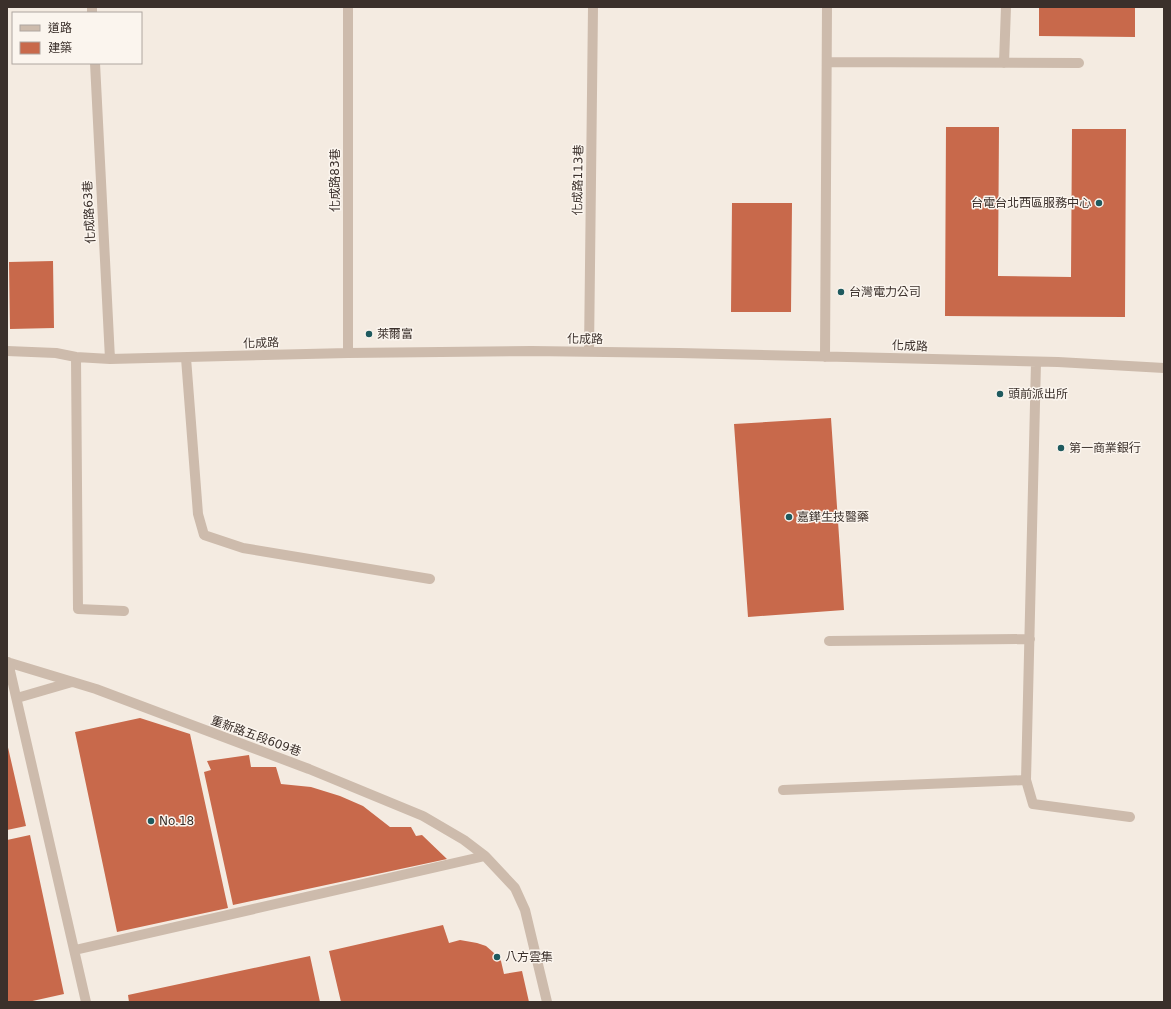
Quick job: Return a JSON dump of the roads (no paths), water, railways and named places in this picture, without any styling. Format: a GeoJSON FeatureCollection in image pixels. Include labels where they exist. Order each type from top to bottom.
{"type":"FeatureCollection","features":[{"type":"Feature","properties":{"kind":"street","name":"化成路83巷"},"geometry":{"type":"LineString","coordinates":[[348,7],[348,353]]}},
{"type":"Feature","properties":{"kind":"street","name":"化成路113巷"},"geometry":{"type":"LineString","coordinates":[[589,352],[593,7]]}},
{"type":"Feature","properties":{"kind":"street"},"geometry":{"type":"LineString","coordinates":[[825,357],[827,7]]}},
{"type":"Feature","properties":{"kind":"street"},"geometry":{"type":"LineString","coordinates":[[1004,63],[1006,7]]}},
{"type":"Feature","properties":{"kind":"street"},"geometry":{"type":"LineString","coordinates":[[827,62],[1079,64]]}},
{"type":"Feature","properties":{"kind":"street","name":"化成路63巷"},"geometry":{"type":"LineString","coordinates":[[95,64],[110,359]]}},
{"type":"Feature","properties":{"kind":"street","name":"化成路"},"geometry":{"type":"LineString","coordinates":[[7,351],[56,353],[76,358],[110,359],[348,353],[679,353],[1036,362],[1164,368]]}},
{"type":"Feature","properties":{"kind":"street"},"geometry":{"type":"LineString","coordinates":[[76,358],[78,609],[124,611]]}},
{"type":"Feature","properties":{"kind":"street"},"geometry":{"type":"LineString","coordinates":[[186,358],[198,514],[204,535],[243,548],[430,579]]}},
{"type":"Feature","properties":{"kind":"street"},"geometry":{"type":"LineString","coordinates":[[1036,362],[1026,780],[1033,804],[1130,817]]}},
{"type":"Feature","properties":{"kind":"street"},"geometry":{"type":"LineString","coordinates":[[829,641],[1030,639]]}},
{"type":"Feature","properties":{"kind":"street","name":"重新路五段609巷"},"geometry":{"type":"LineString","coordinates":[[7,662],[96,689],[309,770],[423,816],[464,840],[485,856],[515,888],[525,910],[548,1002]]}},
{"type":"Feature","properties":{"kind":"street","name":"重新路五段609巷"},"geometry":{"type":"LineString","coordinates":[[7,662],[17,698],[86,1002]]}},
{"type":"Feature","properties":{"kind":"street"},"geometry":{"type":"LineString","coordinates":[[17,698],[72,682]]}},
{"type":"Feature","properties":{"kind":"street"},"geometry":{"type":"LineString","coordinates":[[783,790],[1026,780]]}},
{"type":"Feature","properties":{"kind":"street"},"geometry":{"type":"LineString","coordinates":[[75,950],[485,856]]}},
{"type":"Feature","properties":{"kind":"place","name":"台電台北西區服務中心"},"geometry":{"type":"Point","coordinates":[1099,203]}},
{"type":"Feature","properties":{"kind":"place","name":"台灣電力公司"},"geometry":{"type":"Point","coordinates":[841,292]}},
{"type":"Feature","properties":{"kind":"place","name":"萊爾富"},"geometry":{"type":"Point","coordinates":[369,334]}},
{"type":"Feature","properties":{"kind":"place","name":"頭前派出所"},"geometry":{"type":"Point","coordinates":[1000,394]}},
{"type":"Feature","properties":{"kind":"place","name":"第一商業銀行"},"geometry":{"type":"Point","coordinates":[1061,448]}},
{"type":"Feature","properties":{"kind":"place","name":"嘉鏵生技醫藥"},"geometry":{"type":"Point","coordinates":[789,517]}},
{"type":"Feature","properties":{"kind":"place","name":"No.18"},"geometry":{"type":"Point","coordinates":[151,821]}},
{"type":"Feature","properties":{"kind":"place","name":"八方雲集"},"geometry":{"type":"Point","coordinates":[497,957]}}]}
